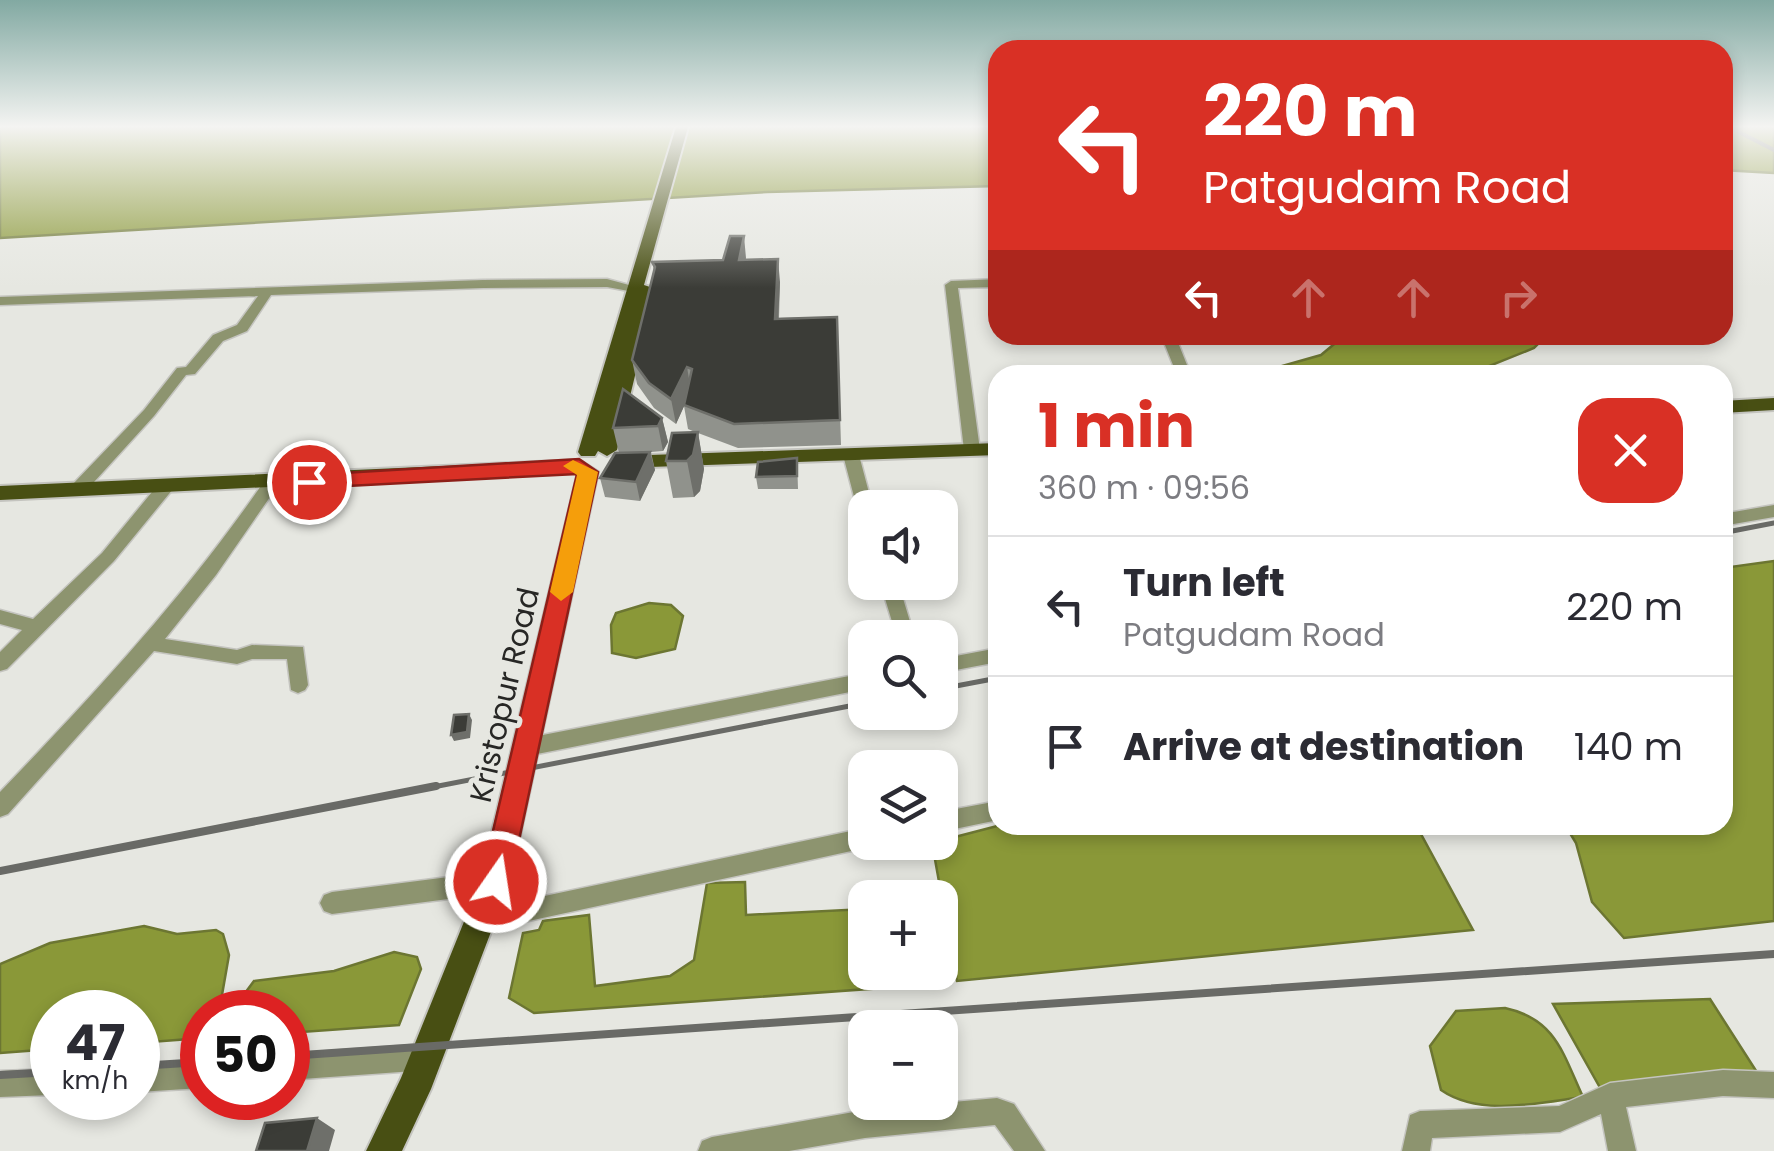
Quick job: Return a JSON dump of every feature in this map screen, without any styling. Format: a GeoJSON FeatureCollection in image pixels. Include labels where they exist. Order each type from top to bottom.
{"type":"FeatureCollection","features":[{"type":"Feature","properties":{"kind":"main road"},"geometry":{"type":"LineString","coordinates":[[639,287],[667,181]]}},
{"type":"Feature","properties":{"kind":"main road"},"geometry":{"type":"LineString","coordinates":[[639,287],[676,181]]}},
{"type":"Feature","properties":{"kind":"main road","name":"Kristopur Road"},"geometry":{"type":"LineString","coordinates":[[593,460],[624,385],[639,287]]}},
{"type":"Feature","properties":{"kind":"main road","name":"Kristopur Road"},"geometry":{"type":"LineString","coordinates":[[384,1151],[428,1057],[496,882],[593,460],[639,287]]}},
{"type":"Feature","properties":{"kind":"main road"},"geometry":{"type":"LineString","coordinates":[[624,385],[636,410]]}},
{"type":"Feature","properties":{"kind":"main road"},"geometry":{"type":"LineString","coordinates":[[1733,406],[1774,404]]}},
{"type":"Feature","properties":{"kind":"main road"},"geometry":{"type":"LineString","coordinates":[[676,437],[768,459]]}},
{"type":"Feature","properties":{"kind":"main road"},"geometry":{"type":"LineString","coordinates":[[0,493],[593,460],[768,459],[988,449]]}},
{"type":"Feature","properties":{"kind":"main road"},"geometry":{"type":"LineString","coordinates":[[167,485],[271,484],[593,460]]}},
{"type":"Feature","properties":{"kind":"street"},"geometry":{"type":"LineString","coordinates":[[0,300],[484,284],[607,283],[639,287]]}},
{"type":"Feature","properties":{"kind":"street"},"geometry":{"type":"LineString","coordinates":[[972,450],[951,284],[988,283]]}},
{"type":"Feature","properties":{"kind":"street"},"geometry":{"type":"LineString","coordinates":[[78,489],[149,413],[182,371],[190,371],[218,338],[242,328],[267,292]]}},
{"type":"Feature","properties":{"kind":"street"},"geometry":{"type":"LineString","coordinates":[[850,454],[860,490]]}},
{"type":"Feature","properties":{"kind":"street"},"geometry":{"type":"LineString","coordinates":[[0,807],[152,644],[231,546],[271,484]]}},
{"type":"Feature","properties":{"kind":"street"},"geometry":{"type":"LineString","coordinates":[[0,664],[40,628],[167,485]]}},
{"type":"Feature","properties":{"kind":"street"},"geometry":{"type":"LineString","coordinates":[[1733,518],[1774,510]]}},
{"type":"Feature","properties":{"kind":"street"},"geometry":{"type":"LineString","coordinates":[[0,617],[40,628]]}},
{"type":"Feature","properties":{"kind":"street"},"geometry":{"type":"LineString","coordinates":[[152,644],[237,658],[252,652],[296,652],[298,685]]}},
{"type":"Feature","properties":{"kind":"street"},"geometry":{"type":"LineString","coordinates":[[958,663],[988,657]]}},
{"type":"Feature","properties":{"kind":"street"},"geometry":{"type":"LineString","coordinates":[[527,747],[848,684]]}},
{"type":"Feature","properties":{"kind":"street"},"geometry":{"type":"LineString","coordinates":[[958,818],[988,812]]}},
{"type":"Feature","properties":{"kind":"street"},"geometry":{"type":"LineString","coordinates":[[483,920],[848,842]]}},
{"type":"Feature","properties":{"kind":"street"},"geometry":{"type":"LineString","coordinates":[[332,903],[496,882]]}},
{"type":"Feature","properties":{"kind":"street"},"geometry":{"type":"LineString","coordinates":[[310,1065],[428,1057]]}},
{"type":"Feature","properties":{"kind":"street"},"geometry":{"type":"LineString","coordinates":[[0,1084],[30,1083]]}},
{"type":"Feature","properties":{"kind":"street"},"geometry":{"type":"LineString","coordinates":[[1416,1151],[1420,1125],[1560,1118],[1610,1096],[1723,1083],[1774,1085]]}},
{"type":"Feature","properties":{"kind":"street"},"geometry":{"type":"LineString","coordinates":[[1610,1096],[1622,1151]]}},
{"type":"Feature","properties":{"kind":"street"},"geometry":{"type":"LineString","coordinates":[[712,1151],[865,1124],[997,1111],[1004,1114],[1031,1151]]}},
{"type":"Feature","properties":{"kind":"shaded area"},"geometry":{"type":"Polygon","coordinates":[[[0,181],[988,181],[988,186],[767,192],[0,238],[0,181]]]}},
{"type":"Feature","properties":{"kind":"shaded area"},"geometry":{"type":"Polygon","coordinates":[[[1333,345],[1537,345],[1492,365],[1286,365],[1321,355],[1333,345]]]}},
{"type":"Feature","properties":{"kind":"shaded area"},"geometry":{"type":"Polygon","coordinates":[[[1774,561],[1774,921],[1624,938],[1592,902],[1571,835],[1733,835],[1733,567],[1774,561]]]}},
{"type":"Feature","properties":{"kind":"shaded area"},"geometry":{"type":"Polygon","coordinates":[[[649,603],[671,605],[683,616],[675,649],[636,658],[612,653],[611,625],[616,613],[649,603]]]}},
{"type":"Feature","properties":{"kind":"shaded area"},"geometry":{"type":"Polygon","coordinates":[[[988,828],[988,835],[1421,835],[1473,930],[958,981],[958,880],[939,880],[935,860],[958,860],[958,836],[988,828]]]}},
{"type":"Feature","properties":{"kind":"shaded area"},"geometry":{"type":"Polygon","coordinates":[[[745,882],[746,915],[848,910],[848,990],[854,990],[534,1013],[509,998],[523,933],[539,930],[543,921],[589,915],[595,986],[670,976],[694,960],[707,883],[745,882]]]}},
{"type":"Feature","properties":{"kind":"shaded area"},"geometry":{"type":"Polygon","coordinates":[[[144,926],[177,934],[216,930],[223,934],[229,955],[223,990],[180,990],[180,1040],[160,1041],[160,990],[30,990],[30,1051],[0,1053],[0,964],[50,943],[144,926]]]}},
{"type":"Feature","properties":{"kind":"shaded area"},"geometry":{"type":"Polygon","coordinates":[[[394,952],[417,957],[421,969],[399,1025],[310,1031],[310,990],[247,990],[254,981],[334,971],[394,952]]]}},
{"type":"Feature","properties":{"kind":"shaded area"},"geometry":{"type":"Polygon","coordinates":[[[1710,999],[1760,1077],[1603,1093],[1553,1004],[1710,999]]]}},
{"type":"Feature","properties":{"kind":"shaded area"},"geometry":{"type":"Polygon","coordinates":[[[1505,1008],[1536,1020],[1556,1040],[1583,1097],[1491,1106],[1456,1098],[1441,1090],[1430,1046],[1456,1011],[1505,1008]]]}},
{"type":"Feature","properties":{"kind":"building"},"geometry":{"type":"Polygon","coordinates":[[[730,236],[744,236],[739,260],[778,259],[775,319],[837,317],[840,420],[734,424],[684,405],[692,369],[687,367],[671,399],[649,383],[632,360],[655,267],[652,262],[723,260],[730,236]]]}},
{"type":"Feature","properties":{"kind":"building"},"geometry":{"type":"Polygon","coordinates":[[[623,389],[662,418],[658,426],[613,428],[623,389]]]}},
{"type":"Feature","properties":{"kind":"building"},"geometry":{"type":"Polygon","coordinates":[[[698,432],[693,455],[687,461],[666,461],[672,433],[698,432]]]}},
{"type":"Feature","properties":{"kind":"building"},"geometry":{"type":"Polygon","coordinates":[[[650,452],[636,482],[600,478],[615,453],[650,452]]]}},
{"type":"Feature","properties":{"kind":"building"},"geometry":{"type":"Polygon","coordinates":[[[797,458],[797,476],[756,477],[758,462],[797,458]]]}},
{"type":"Feature","properties":{"kind":"building"},"geometry":{"type":"Polygon","coordinates":[[[469,714],[467,732],[451,735],[454,715],[469,714]]]}},
{"type":"Feature","properties":{"kind":"building"},"geometry":{"type":"Polygon","coordinates":[[[317,1118],[307,1151],[256,1151],[265,1123],[317,1118]]]}},
{"type":"Feature","properties":{"kind":"railway"},"geometry":{"type":"LineString","coordinates":[[1733,531],[1774,523]]}},
{"type":"Feature","properties":{"kind":"railway"},"geometry":{"type":"LineString","coordinates":[[958,686],[988,680]]}},
{"type":"Feature","properties":{"kind":"railway"},"geometry":{"type":"LineString","coordinates":[[423,789],[848,706]]}},
{"type":"Feature","properties":{"kind":"railway"},"geometry":{"type":"LineString","coordinates":[[0,871],[436,786]]}},
{"type":"Feature","properties":{"kind":"railway"},"geometry":{"type":"LineString","coordinates":[[310,1054],[1774,954]]}},
{"type":"Feature","properties":{"kind":"railway"},"geometry":{"type":"LineString","coordinates":[[160,1065],[180,1063]]}},
{"type":"Feature","properties":{"kind":"railway"},"geometry":{"type":"LineString","coordinates":[[0,1075],[30,1073]]}},
{"type":"Feature","properties":{"kind":"slow traffic"},"geometry":{"type":"LineString","coordinates":[[561,592],[588,472],[573,466]]}},
{"type":"Feature","properties":{"kind":"route"},"geometry":{"type":"LineString","coordinates":[[309,482],[579,466],[588,472],[496,882]]}}]}
